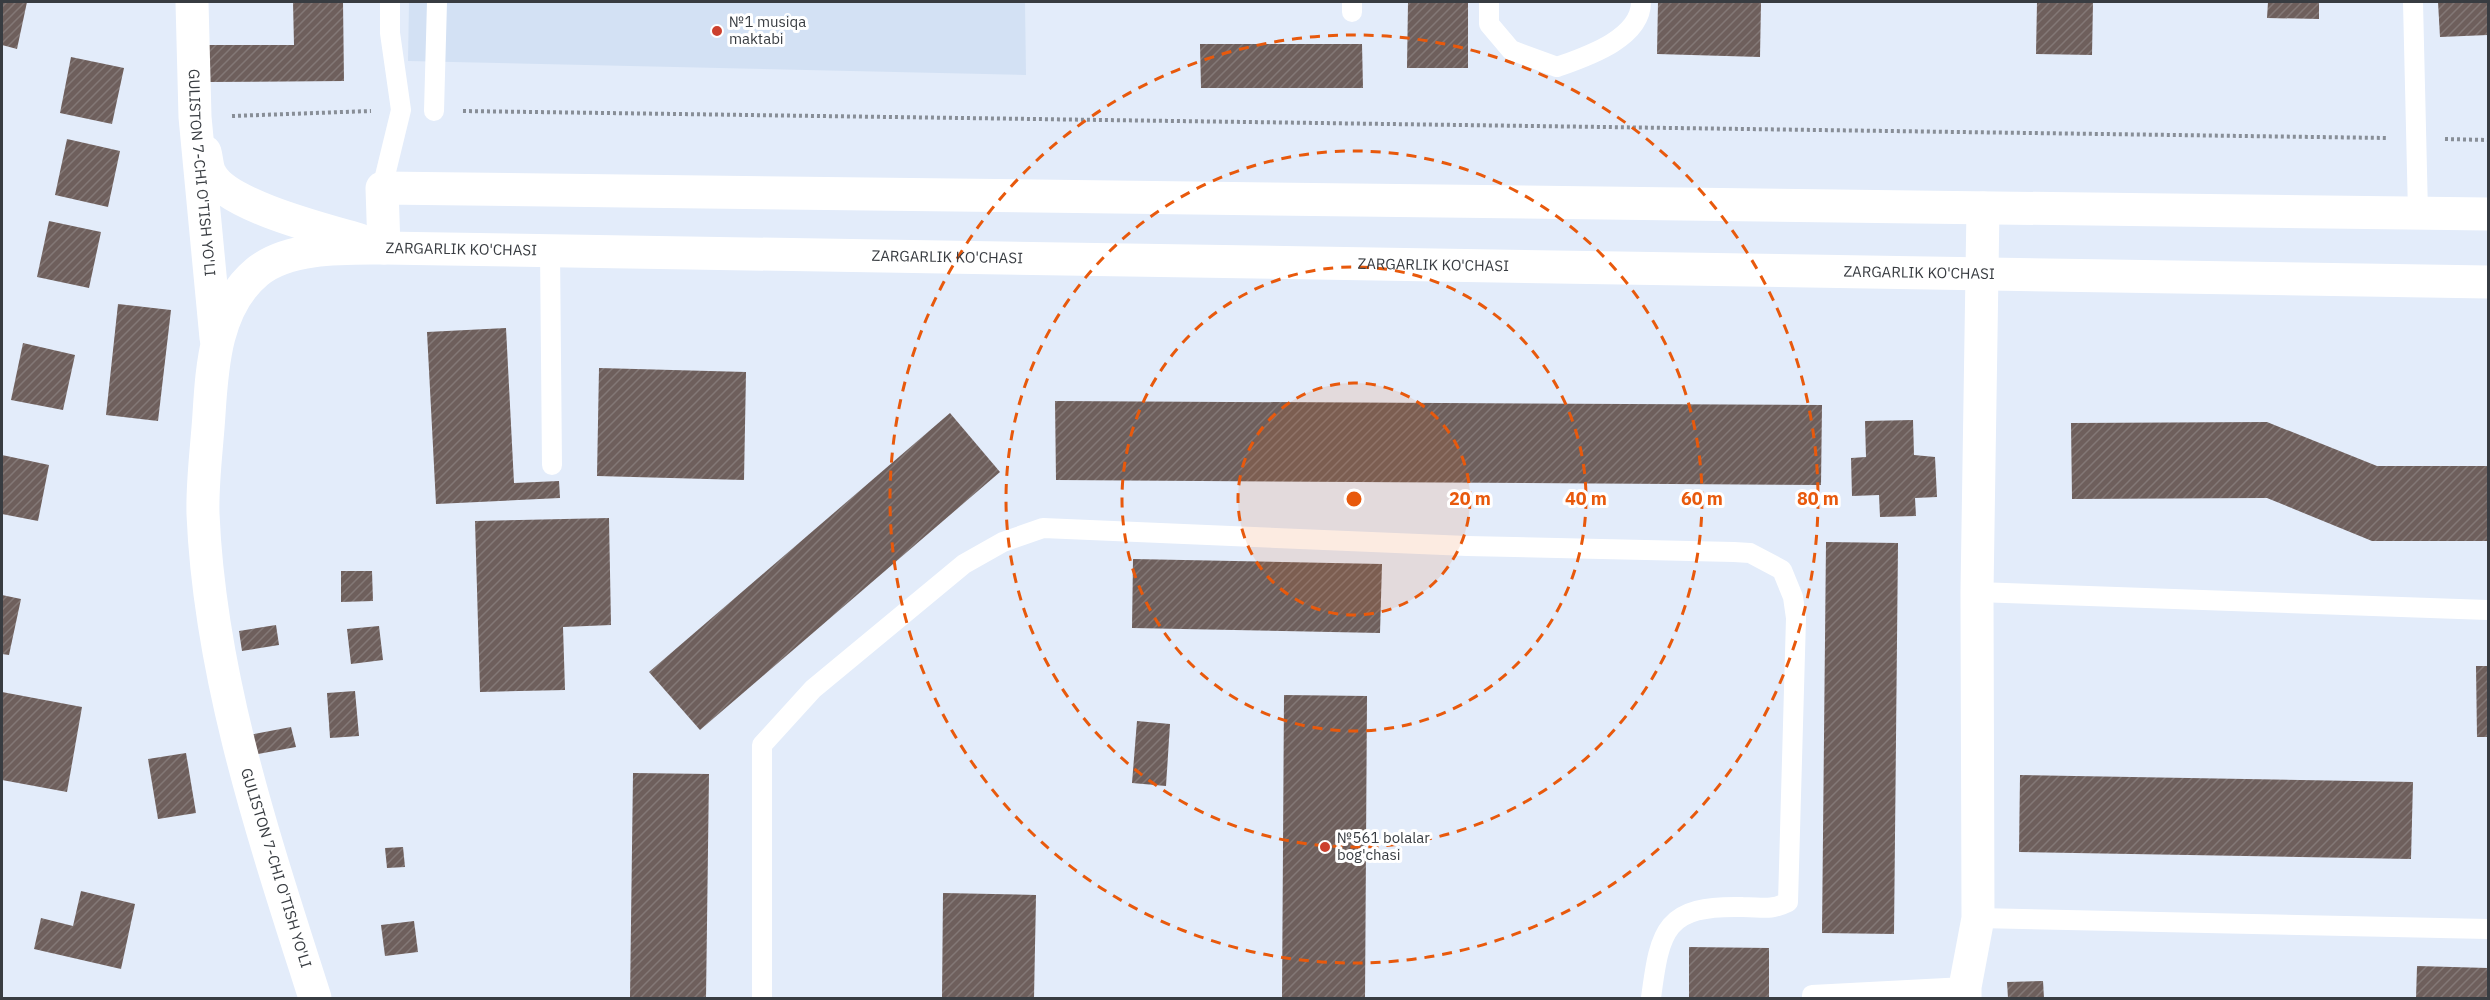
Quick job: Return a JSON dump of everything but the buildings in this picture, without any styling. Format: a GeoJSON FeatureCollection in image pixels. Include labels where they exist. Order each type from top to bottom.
{"type":"FeatureCollection","features":[{"type":"Feature","properties":{"kind":"street","name":"GULISTON 7-CHI O'TISH YO'LI"},"geometry":{"type":"LineString","coordinates":[[192,2],[195,117],[217,344]]}},
{"type":"Feature","properties":{"kind":"street"},"geometry":{"type":"LineString","coordinates":[[195,117],[211,176],[226,190],[259,208],[384,248]]}},
{"type":"Feature","properties":{"kind":"street"},"geometry":{"type":"LineString","coordinates":[[382,188],[2488,214]]}},
{"type":"Feature","properties":{"kind":"street","name":"ZARGARLIK KO'CHASI"},"geometry":{"type":"LineString","coordinates":[[382,188],[384,248],[2488,282]]}},
{"type":"Feature","properties":{"kind":"street"},"geometry":{"type":"LineString","coordinates":[[1965,993],[1978,918],[1977,592],[1983,208]]}},
{"type":"Feature","properties":{"kind":"street","name":"GULISTON 7-CHI O'TISH YO'LI"},"geometry":{"type":"LineString","coordinates":[[315,999],[252,798],[228,692],[214,613],[203,512],[211,381],[217,344],[237,295],[254,275],[267,266],[289,257],[315,251],[384,248]]}},
{"type":"Feature","properties":{"kind":"lane"},"geometry":{"type":"LineString","coordinates":[[382,188],[401,110],[390,33],[390,2]]}},
{"type":"Feature","properties":{"kind":"lane"},"geometry":{"type":"LineString","coordinates":[[434,111],[437,2]]}},
{"type":"Feature","properties":{"kind":"lane"},"geometry":{"type":"LineString","coordinates":[[1489,2],[1489,24],[1511,50],[1557,67],[1599,52],[1628,32],[1641,7],[1641,2]]}},
{"type":"Feature","properties":{"kind":"lane"},"geometry":{"type":"LineString","coordinates":[[2414,2],[2418,213]]}},
{"type":"Feature","properties":{"kind":"lane"},"geometry":{"type":"LineString","coordinates":[[550,250],[552,465]]}},
{"type":"Feature","properties":{"kind":"lane"},"geometry":{"type":"LineString","coordinates":[[762,999],[762,745],[813,689],[964,564],[1003,542],[1043,528],[1467,546],[1734,552],[1750,553],[1782,570],[1793,597],[1796,635],[1788,902],[1774,909],[1727,906],[1696,909],[1669,925],[1657,953],[1651,999]]}},
{"type":"Feature","properties":{"kind":"lane"},"geometry":{"type":"LineString","coordinates":[[1977,592],[2488,610]]}},
{"type":"Feature","properties":{"kind":"lane"},"geometry":{"type":"LineString","coordinates":[[1978,918],[2488,929]]}},
{"type":"Feature","properties":{"kind":"lane"},"geometry":{"type":"LineString","coordinates":[[1812,999],[1812,995],[1965,993]]}},
{"type":"Feature","properties":{"kind":"path"},"geometry":{"type":"LineString","coordinates":[[195,117],[401,110]]}},
{"type":"Feature","properties":{"kind":"path"},"geometry":{"type":"LineString","coordinates":[[434,111],[2488,140]]}},
{"type":"Feature","properties":{"kind":"shaded area","name":"№1 musiqa maktabi"},"geometry":{"type":"Polygon","coordinates":[[[409,2],[1025,2],[1026,75],[408,61],[409,2]]]}},
{"type":"Feature","properties":{"kind":"place","name":"№1 musiqa maktabi"},"geometry":{"type":"Point","coordinates":[717,31]}},
{"type":"Feature","properties":{"kind":"place","name":"№561 bolalar bog'chasi"},"geometry":{"type":"Point","coordinates":[1325,847]}}]}
